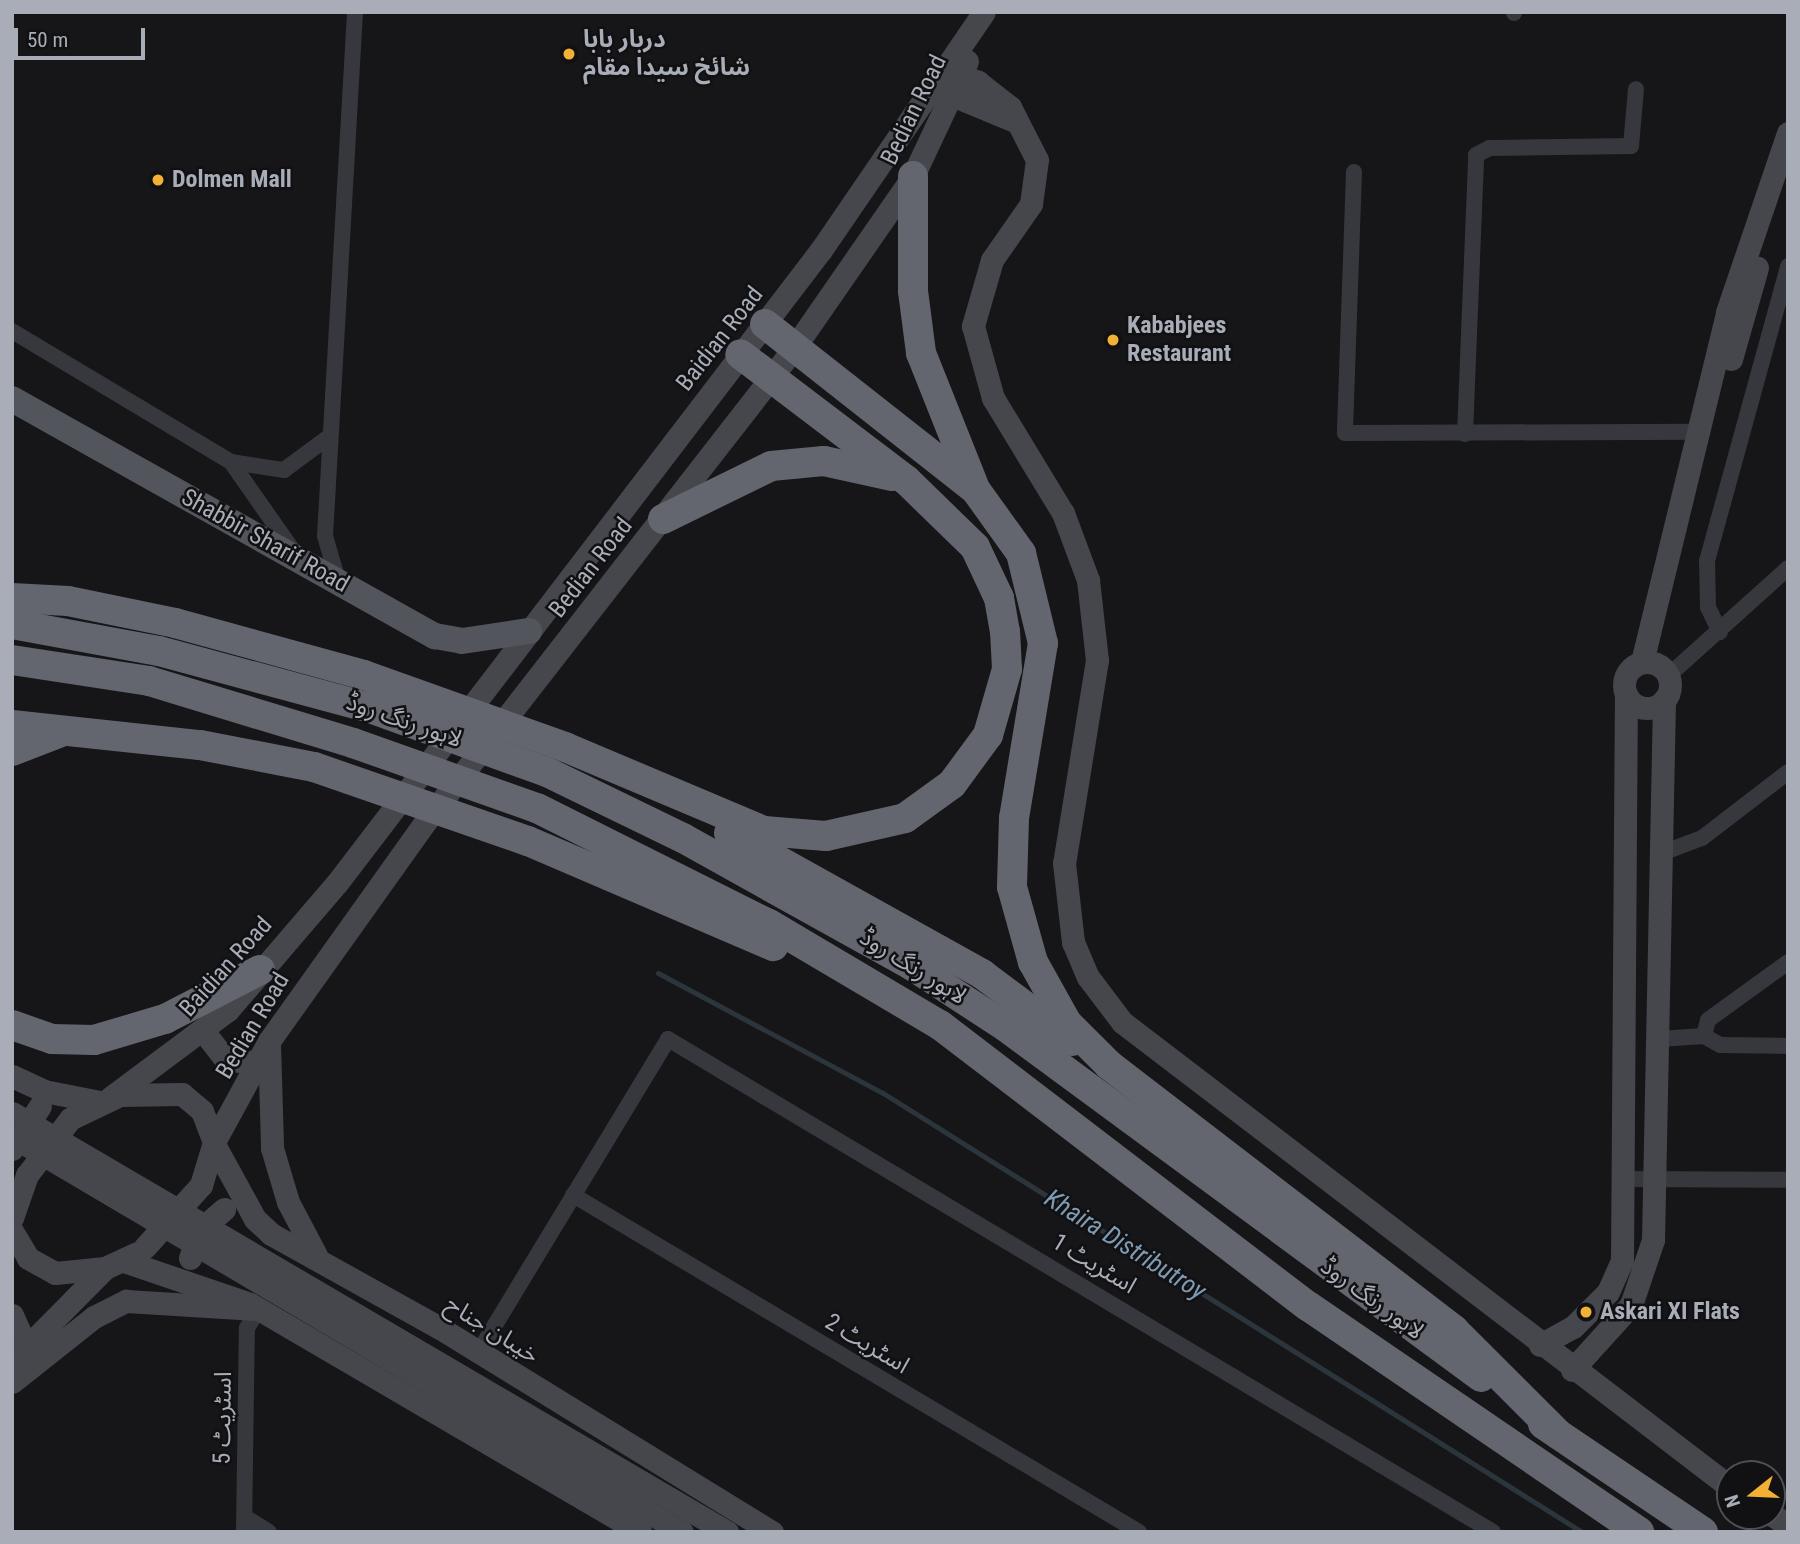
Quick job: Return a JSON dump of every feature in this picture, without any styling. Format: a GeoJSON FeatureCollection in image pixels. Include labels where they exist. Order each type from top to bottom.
{"type":"FeatureCollection","features":[{"type":"Feature","properties":{"kind":"highway"},"geometry":{"type":"LineString","coordinates":[[914,176],[913,290],[921,353],[975,489],[1021,553],[1043,643],[1014,818],[1012,887],[1049,995],[1109,1065]]}},
{"type":"Feature","properties":{"kind":"highway"},"geometry":{"type":"LineString","coordinates":[[765,324],[975,489]]}},
{"type":"Feature","properties":{"kind":"highway"},"geometry":{"type":"LineString","coordinates":[[12,598],[68,601],[246,639],[364,675],[565,747],[664,792],[764,831],[826,836],[905,818],[952,784],[972,759],[1001,701],[1007,669],[999,598],[975,547],[906,480],[740,354]]}},
{"type":"Feature","properties":{"kind":"highway"},"geometry":{"type":"LineString","coordinates":[[663,519],[771,466],[824,461],[906,480]]}},
{"type":"Feature","properties":{"kind":"highway"},"geometry":{"type":"LineString","coordinates":[[12,577],[68,601]]}},
{"type":"Feature","properties":{"kind":"highway","name":"لاہور رنگ روڈ"},"geometry":{"type":"LineString","coordinates":[[12,624],[159,651],[367,707],[547,772],[840,922],[1006,1027],[1558,1434],[1703,1532]]}},
{"type":"Feature","properties":{"kind":"highway","name":"لاہور رنگ روڈ"},"geometry":{"type":"LineString","coordinates":[[12,660],[149,681],[353,743],[537,808],[862,977],[989,1060],[1308,1306],[1639,1532]]}},
{"type":"Feature","properties":{"kind":"highway"},"geometry":{"type":"LineString","coordinates":[[12,725],[73,729],[314,767],[528,841],[765,944],[862,977]]}},
{"type":"Feature","properties":{"kind":"highway"},"geometry":{"type":"LineString","coordinates":[[12,751],[73,729]]}},
{"type":"Feature","properties":{"kind":"highway"},"geometry":{"type":"LineString","coordinates":[[664,792],[982,974],[1109,1065],[1454,1330],[1558,1434]]}},
{"type":"Feature","properties":{"kind":"highway"},"geometry":{"type":"LineString","coordinates":[[12,1025],[52,1039],[94,1040],[165,1019],[260,970]]}},
{"type":"Feature","properties":{"kind":"main road","name":"Bedian Road"},"geometry":{"type":"LineString","coordinates":[[114,1265],[145,1247],[201,1185],[215,1144],[269,1041],[426,821],[794,348],[914,176],[930,145],[947,82],[984,12]]}},
{"type":"Feature","properties":{"kind":"main road"},"geometry":{"type":"LineString","coordinates":[[947,82],[987,110],[1020,123]]}},
{"type":"Feature","properties":{"kind":"main road"},"geometry":{"type":"LineString","coordinates":[[947,82],[999,97],[1020,123],[1035,151],[1037,186],[992,260],[973,326],[993,398],[1063,513],[1088,580],[1097,660],[1064,863],[1073,942],[1088,977],[1122,1022],[1572,1370],[1716,1477]]}},
{"type":"Feature","properties":{"kind":"main road","name":"Baidian Road"},"geometry":{"type":"LineString","coordinates":[[105,1100],[204,1032],[337,883],[947,82]]}},
{"type":"Feature","properties":{"kind":"main road"},"geometry":{"type":"LineString","coordinates":[[930,145],[961,116],[987,110]]}},
{"type":"Feature","properties":{"kind":"main road"},"geometry":{"type":"LineString","coordinates":[[1572,1370],[1631,1305],[1653,1240],[1657,1181],[1664,700],[1655,668],[1698,432],[1727,313],[1788,133]]}},
{"type":"Feature","properties":{"kind":"main road"},"geometry":{"type":"LineString","coordinates":[[1655,668],[1718,405],[1788,175]]}},
{"type":"Feature","properties":{"kind":"main road","name":"Shabbir Sharif Road"},"geometry":{"type":"LineString","coordinates":[[12,399],[435,636],[462,641],[529,631]]}},
{"type":"Feature","properties":{"kind":"main road"},"geometry":{"type":"LineString","coordinates":[[1540,1345],[1573,1327],[1608,1292],[1622,1261],[1626,674],[1655,668]]}},
{"type":"Feature","properties":{"kind":"main road"},"geometry":{"type":"LineString","coordinates":[[1626,694],[1644,708],[1664,700]]}},
{"type":"Feature","properties":{"kind":"main road"},"geometry":{"type":"LineString","coordinates":[[204,1032],[226,1060],[257,1062]]}},
{"type":"Feature","properties":{"kind":"main road"},"geometry":{"type":"LineString","coordinates":[[269,1041],[272,1148],[288,1202],[316,1255]]}},
{"type":"Feature","properties":{"kind":"main road"},"geometry":{"type":"LineString","coordinates":[[12,1076],[44,1091],[105,1100]]}},
{"type":"Feature","properties":{"kind":"main road"},"geometry":{"type":"LineString","coordinates":[[12,1086],[40,1106],[12,1149]]}},
{"type":"Feature","properties":{"kind":"main road"},"geometry":{"type":"LineString","coordinates":[[12,1218],[27,1175],[70,1119],[105,1100],[147,1091],[182,1094],[202,1111],[215,1144],[255,1219]]}},
{"type":"Feature","properties":{"kind":"main road"},"geometry":{"type":"LineString","coordinates":[[12,1113],[727,1532]]}},
{"type":"Feature","properties":{"kind":"main road"},"geometry":{"type":"LineString","coordinates":[[12,1136],[682,1532]]}},
{"type":"Feature","properties":{"kind":"main road","name":"خیبان جناح"},"geometry":{"type":"LineString","coordinates":[[255,1306],[243,1291],[199,1270],[190,1258],[200,1230],[224,1209],[255,1219],[772,1532]]}},
{"type":"Feature","properties":{"kind":"main road"},"geometry":{"type":"LineString","coordinates":[[12,1231],[28,1258],[47,1270],[114,1265],[255,1306],[640,1532]]}},
{"type":"Feature","properties":{"kind":"main road"},"geometry":{"type":"LineString","coordinates":[[19,1354],[114,1265]]}},
{"type":"Feature","properties":{"kind":"main road"},"geometry":{"type":"LineString","coordinates":[[12,1382],[94,1317],[127,1301],[255,1306]]}},
{"type":"Feature","properties":{"kind":"main road"},"geometry":{"type":"LineString","coordinates":[[12,1315],[19,1354]]}},
{"type":"Feature","properties":{"kind":"street"},"geometry":{"type":"LineString","coordinates":[[339,583],[325,536],[355,12]]}},
{"type":"Feature","properties":{"kind":"street"},"geometry":{"type":"LineString","coordinates":[[1465,434],[1476,155],[1490,148],[1631,146],[1636,89]]}},
{"type":"Feature","properties":{"kind":"street"},"geometry":{"type":"LineString","coordinates":[[1354,172],[1345,433],[1698,432]]}},
{"type":"Feature","properties":{"kind":"street"},"geometry":{"type":"LineString","coordinates":[[1720,632],[1708,607],[1707,561],[1788,266]]}},
{"type":"Feature","properties":{"kind":"street"},"geometry":{"type":"LineString","coordinates":[[12,331],[231,462],[284,470],[330,436]]}},
{"type":"Feature","properties":{"kind":"street"},"geometry":{"type":"LineString","coordinates":[[231,462],[299,560]]}},
{"type":"Feature","properties":{"kind":"street"},"geometry":{"type":"LineString","coordinates":[[1655,668],[1720,632],[1788,568]]}},
{"type":"Feature","properties":{"kind":"street"},"geometry":{"type":"LineString","coordinates":[[1662,853],[1702,838],[1788,772]]}},
{"type":"Feature","properties":{"kind":"street"},"geometry":{"type":"LineString","coordinates":[[1704,1036],[1708,1020],[1788,962]]}},
{"type":"Feature","properties":{"kind":"street"},"geometry":{"type":"LineString","coordinates":[[1659,1039],[1704,1036],[1720,1045],[1788,1046]]}},
{"type":"Feature","properties":{"kind":"street","name":"اسٹریٹ 1"},"geometry":{"type":"LineString","coordinates":[[573,1195],[668,1039],[1471,1526],[1493,1532]]}},
{"type":"Feature","properties":{"kind":"street"},"geometry":{"type":"LineString","coordinates":[[1622,1179],[1788,1181]]}},
{"type":"Feature","properties":{"kind":"street"},"geometry":{"type":"LineString","coordinates":[[478,1353],[573,1195]]}},
{"type":"Feature","properties":{"kind":"street","name":"اسٹریٹ 2"},"geometry":{"type":"LineString","coordinates":[[573,1195],[1139,1532]]}},
{"type":"Feature","properties":{"kind":"street","name":"اسٹریٹ 5"},"geometry":{"type":"LineString","coordinates":[[245,1524],[247,1328],[255,1306]]}},
{"type":"Feature","properties":{"kind":"street"},"geometry":{"type":"LineString","coordinates":[[245,1524],[269,1532]]}},
{"type":"Feature","properties":{"kind":"waterway","name":"Khaira Distributroy"},"geometry":{"type":"LineString","coordinates":[[658,973],[883,1093],[1582,1532]]}},
{"type":"Feature","properties":{"kind":"place","name":"دربار بابا شائخ سیدا مقام"},"geometry":{"type":"Point","coordinates":[569,54]}},
{"type":"Feature","properties":{"kind":"place","name":"Dolmen Mall"},"geometry":{"type":"Point","coordinates":[158,180]}},
{"type":"Feature","properties":{"kind":"place","name":"Kababjees Restaurant"},"geometry":{"type":"Point","coordinates":[1113,340]}},
{"type":"Feature","properties":{"kind":"place","name":"Askari XI Flats"},"geometry":{"type":"Point","coordinates":[1586,1312]}}]}
